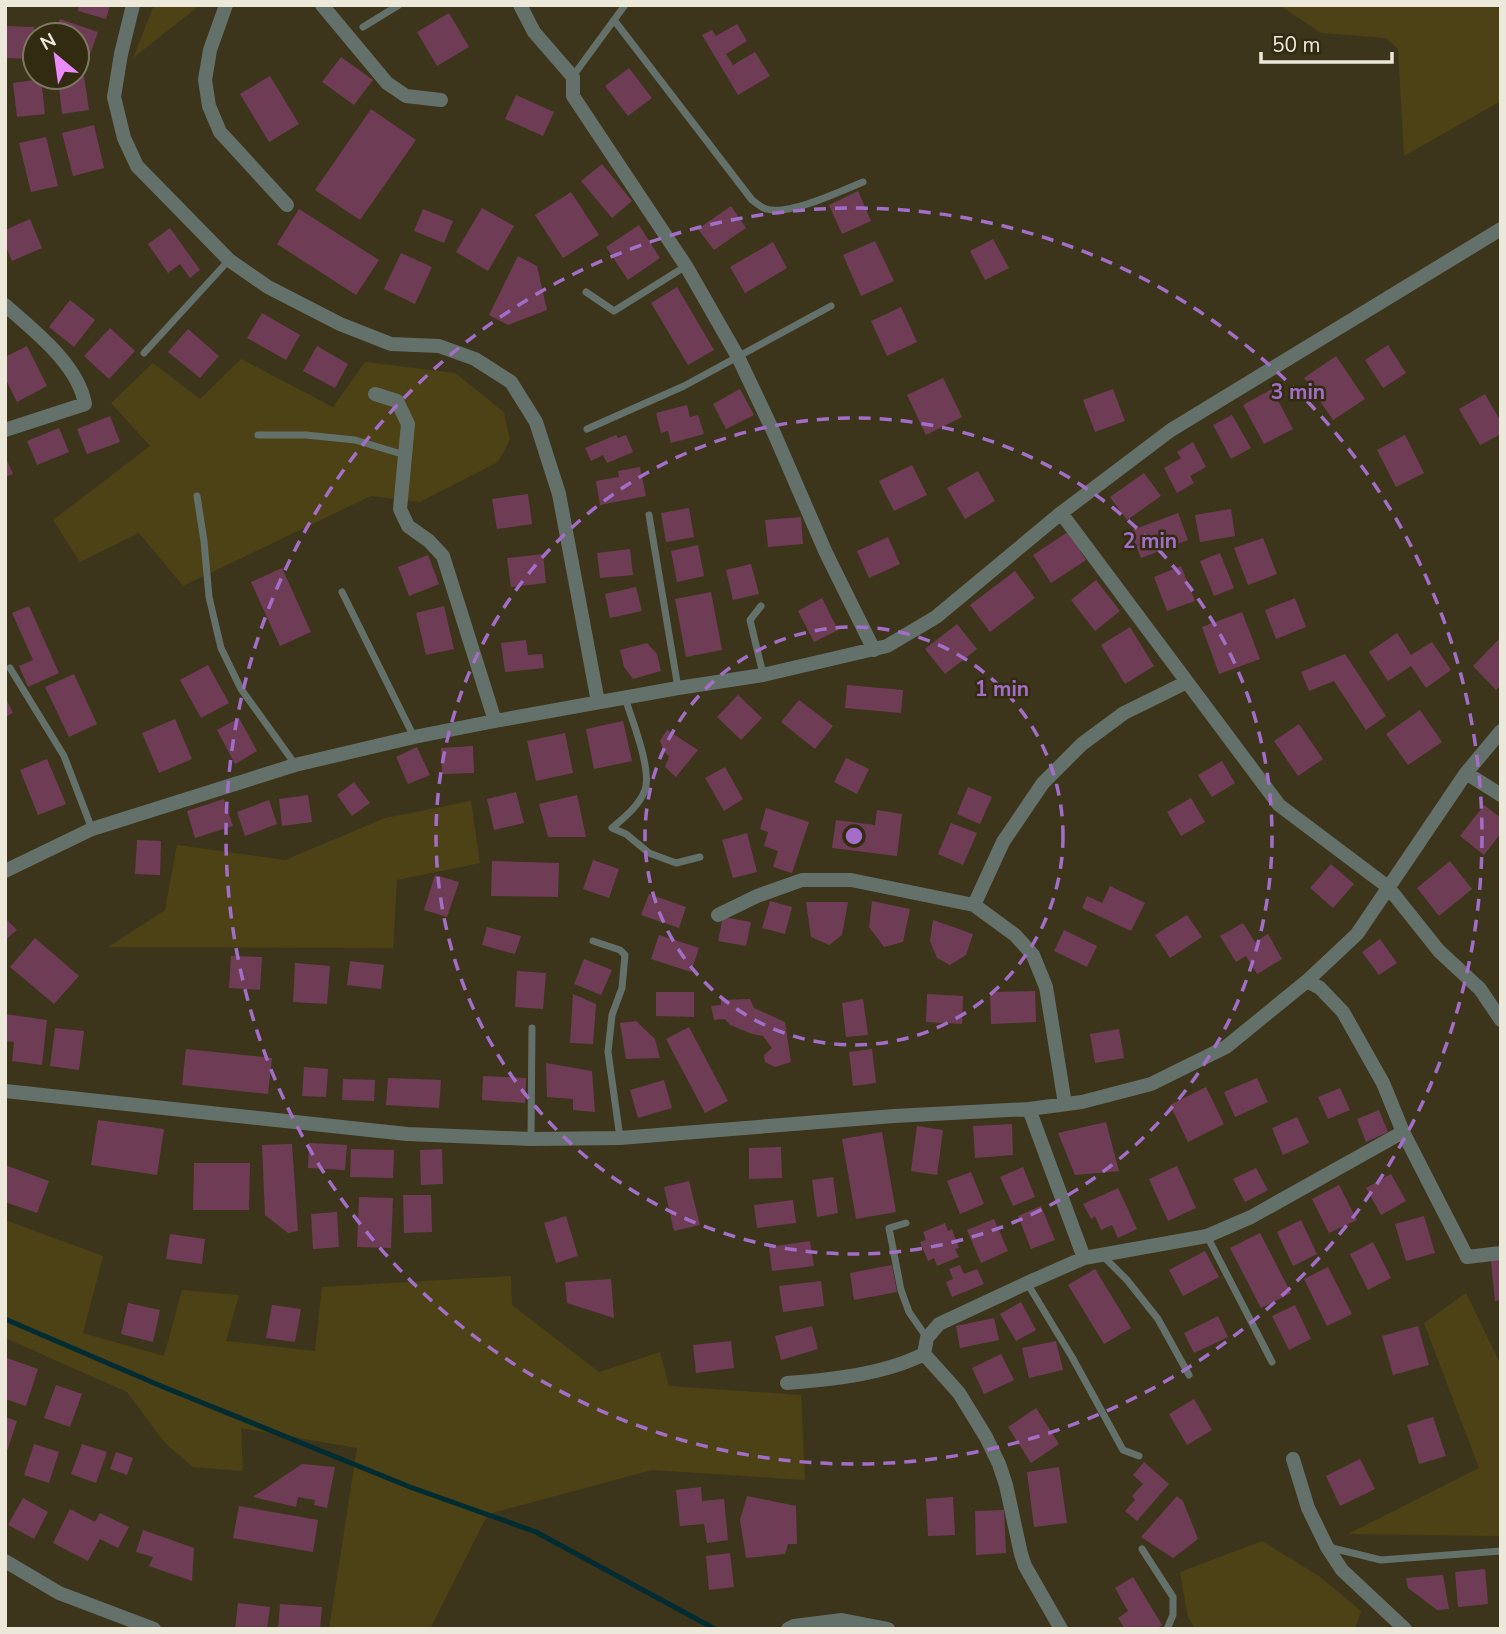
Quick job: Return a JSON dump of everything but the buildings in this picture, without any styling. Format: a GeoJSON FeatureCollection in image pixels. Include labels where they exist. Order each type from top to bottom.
{"type":"FeatureCollection","features":[{"type":"Feature","properties":{"kind":"street"},"geometry":{"type":"LineString","coordinates":[[133,5],[114,97],[124,138],[137,166],[229,260],[268,287],[340,324],[391,344],[439,346],[475,359],[511,382],[536,422],[559,494],[598,702]]}},
{"type":"Feature","properties":{"kind":"street"},"geometry":{"type":"LineString","coordinates":[[226,5],[210,50],[205,80],[209,106],[220,132],[286,205]]}},
{"type":"Feature","properties":{"kind":"street"},"geometry":{"type":"LineString","coordinates":[[322,5],[387,83],[407,96],[441,100]]}},
{"type":"Feature","properties":{"kind":"street"},"geometry":{"type":"LineString","coordinates":[[520,5],[534,32],[573,76],[573,96],[686,266],[738,356],[826,553],[874,650]]}},
{"type":"Feature","properties":{"kind":"street"},"geometry":{"type":"LineString","coordinates":[[5,871],[92,829],[295,765],[414,737],[625,697],[763,675],[887,646],[936,617],[1061,513],[1171,430],[1501,229]]}},
{"type":"Feature","properties":{"kind":"street"},"geometry":{"type":"LineString","coordinates":[[5,305],[66,364],[83,391],[85,404],[5,430]]}},
{"type":"Feature","properties":{"kind":"street"},"geometry":{"type":"LineString","coordinates":[[375,394],[397,401],[408,424],[400,509],[408,526],[429,541],[443,556],[495,721]]}},
{"type":"Feature","properties":{"kind":"street"},"geometry":{"type":"LineString","coordinates":[[1061,513],[1279,805],[1388,887],[1439,951],[1480,989],[1501,1020]]}},
{"type":"Feature","properties":{"kind":"street"},"geometry":{"type":"LineString","coordinates":[[974,905],[1003,842],[1043,783],[1082,744],[1124,713],[1187,682]]}},
{"type":"Feature","properties":{"kind":"street"},"geometry":{"type":"LineString","coordinates":[[5,1091],[407,1134],[531,1139],[620,1138],[894,1116],[1029,1109],[1082,1102],[1151,1084],[1226,1047],[1307,981],[1357,934],[1466,773],[1501,731]]}},
{"type":"Feature","properties":{"kind":"street"},"geometry":{"type":"LineString","coordinates":[[1466,773],[1501,795]]}},
{"type":"Feature","properties":{"kind":"street"},"geometry":{"type":"LineString","coordinates":[[718,915],[757,896],[802,880],[850,880],[974,905],[1015,935],[1033,955],[1046,987],[1065,1104]]}},
{"type":"Feature","properties":{"kind":"street"},"geometry":{"type":"LineString","coordinates":[[1307,981],[1320,988],[1343,1012],[1383,1083],[1403,1132],[1466,1257],[1501,1253]]}},
{"type":"Feature","properties":{"kind":"street"},"geometry":{"type":"LineString","coordinates":[[1029,1109],[1084,1258]]}},
{"type":"Feature","properties":{"kind":"street"},"geometry":{"type":"LineString","coordinates":[[924,1354],[927,1338],[939,1324],[1027,1283],[1084,1258],[1207,1236],[1251,1217],[1403,1132]]}},
{"type":"Feature","properties":{"kind":"street"},"geometry":{"type":"LineString","coordinates":[[787,1383],[822,1380],[890,1367],[924,1354]]}},
{"type":"Feature","properties":{"kind":"street"},"geometry":{"type":"LineString","coordinates":[[924,1354],[959,1393],[986,1437],[1006,1485],[1025,1566],[1061,1629]]}},
{"type":"Feature","properties":{"kind":"street"},"geometry":{"type":"LineString","coordinates":[[1293,1459],[1308,1508],[1342,1570],[1405,1629]]}},
{"type":"Feature","properties":{"kind":"street"},"geometry":{"type":"LineString","coordinates":[[5,1562],[59,1593],[154,1629]]}},
{"type":"Feature","properties":{"kind":"street"},"geometry":{"type":"LineString","coordinates":[[788,1629],[842,1620],[886,1629]]}},
{"type":"Feature","properties":{"kind":"lane"},"geometry":{"type":"LineString","coordinates":[[363,27],[399,5]]}},
{"type":"Feature","properties":{"kind":"lane"},"geometry":{"type":"LineString","coordinates":[[573,76],[625,5]]}},
{"type":"Feature","properties":{"kind":"lane"},"geometry":{"type":"LineString","coordinates":[[614,20],[752,200],[767,209],[789,209],[826,198],[863,182]]}},
{"type":"Feature","properties":{"kind":"lane"},"geometry":{"type":"LineString","coordinates":[[144,353],[229,260]]}},
{"type":"Feature","properties":{"kind":"lane"},"geometry":{"type":"LineString","coordinates":[[586,292],[614,311],[686,266]]}},
{"type":"Feature","properties":{"kind":"lane"},"geometry":{"type":"LineString","coordinates":[[587,429],[684,386],[831,306]]}},
{"type":"Feature","properties":{"kind":"lane"},"geometry":{"type":"LineString","coordinates":[[258,435],[306,435],[355,440],[405,455]]}},
{"type":"Feature","properties":{"kind":"lane"},"geometry":{"type":"LineString","coordinates":[[197,496],[209,597],[221,648],[241,689],[295,765]]}},
{"type":"Feature","properties":{"kind":"lane"},"geometry":{"type":"LineString","coordinates":[[649,515],[678,688]]}},
{"type":"Feature","properties":{"kind":"lane"},"geometry":{"type":"LineString","coordinates":[[342,592],[414,737]]}},
{"type":"Feature","properties":{"kind":"lane"},"geometry":{"type":"LineString","coordinates":[[761,606],[750,620],[763,675]]}},
{"type":"Feature","properties":{"kind":"lane"},"geometry":{"type":"LineString","coordinates":[[10,668],[64,756],[92,829]]}},
{"type":"Feature","properties":{"kind":"lane"},"geometry":{"type":"LineString","coordinates":[[625,697],[647,771],[645,790],[632,810],[612,828],[626,834],[649,853],[676,863],[700,857]]}},
{"type":"Feature","properties":{"kind":"lane"},"geometry":{"type":"LineString","coordinates":[[593,941],[620,950],[625,955],[622,988],[612,1015],[608,1052],[620,1138]]}},
{"type":"Feature","properties":{"kind":"lane"},"geometry":{"type":"LineString","coordinates":[[531,1139],[532,1028]]}},
{"type":"Feature","properties":{"kind":"lane"},"geometry":{"type":"LineString","coordinates":[[906,1223],[889,1228],[901,1290],[909,1312],[927,1338]]}},
{"type":"Feature","properties":{"kind":"lane"},"geometry":{"type":"LineString","coordinates":[[1207,1236],[1272,1362]]}},
{"type":"Feature","properties":{"kind":"lane"},"geometry":{"type":"LineString","coordinates":[[1102,1255],[1127,1280],[1158,1319],[1189,1375]]}},
{"type":"Feature","properties":{"kind":"lane"},"geometry":{"type":"LineString","coordinates":[[1027,1283],[1072,1357],[1123,1450],[1139,1456]]}},
{"type":"Feature","properties":{"kind":"lane"},"geometry":{"type":"LineString","coordinates":[[1328,1546],[1381,1560],[1501,1551]]}},
{"type":"Feature","properties":{"kind":"lane"},"geometry":{"type":"LineString","coordinates":[[1142,1549],[1172,1597],[1173,1615],[1167,1629]]}},
{"type":"Feature","properties":{"kind":"shaded area"},"geometry":{"type":"Polygon","coordinates":[[[154,5],[200,5],[133,58],[154,5]]]}},
{"type":"Feature","properties":{"kind":"shaded area"},"geometry":{"type":"Polygon","coordinates":[[[1279,5],[1501,5],[1501,101],[1404,156],[1398,49],[1386,38],[1321,33],[1279,5]]]}},
{"type":"Feature","properties":{"kind":"shaded area"},"geometry":{"type":"Polygon","coordinates":[[[241,359],[333,407],[365,362],[455,373],[504,412],[510,440],[498,462],[420,502],[371,496],[183,586],[139,533],[80,562],[53,520],[150,446],[111,403],[153,363],[200,399],[241,359]]]}},
{"type":"Feature","properties":{"kind":"shaded area"},"geometry":{"type":"Polygon","coordinates":[[[471,801],[480,863],[397,880],[393,948],[108,947],[165,910],[177,845],[285,860],[385,818],[471,801]]]}},
{"type":"Feature","properties":{"kind":"shaded area"},"geometry":{"type":"Polygon","coordinates":[[[5,1220],[103,1256],[83,1333],[164,1356],[182,1290],[239,1295],[226,1341],[315,1351],[322,1287],[511,1276],[512,1305],[599,1372],[660,1352],[669,1386],[801,1395],[805,1480],[652,1470],[488,1514],[430,1629],[329,1629],[357,1448],[241,1428],[243,1471],[193,1467],[165,1443],[127,1392],[5,1338],[5,1220]]]}},
{"type":"Feature","properties":{"kind":"shaded area"},"geometry":{"type":"Polygon","coordinates":[[[1466,1293],[1501,1365],[1501,1536],[1348,1534],[1479,1468],[1424,1323],[1466,1293]]]}},
{"type":"Feature","properties":{"kind":"shaded area"},"geometry":{"type":"Polygon","coordinates":[[[1262,1541],[1319,1576],[1361,1611],[1355,1629],[1196,1629],[1188,1618],[1180,1572],[1262,1541]]]}},
{"type":"Feature","properties":{"kind":"waterway"},"geometry":{"type":"LineString","coordinates":[[5,1319],[161,1386],[410,1487],[536,1532],[715,1629]]}}]}
